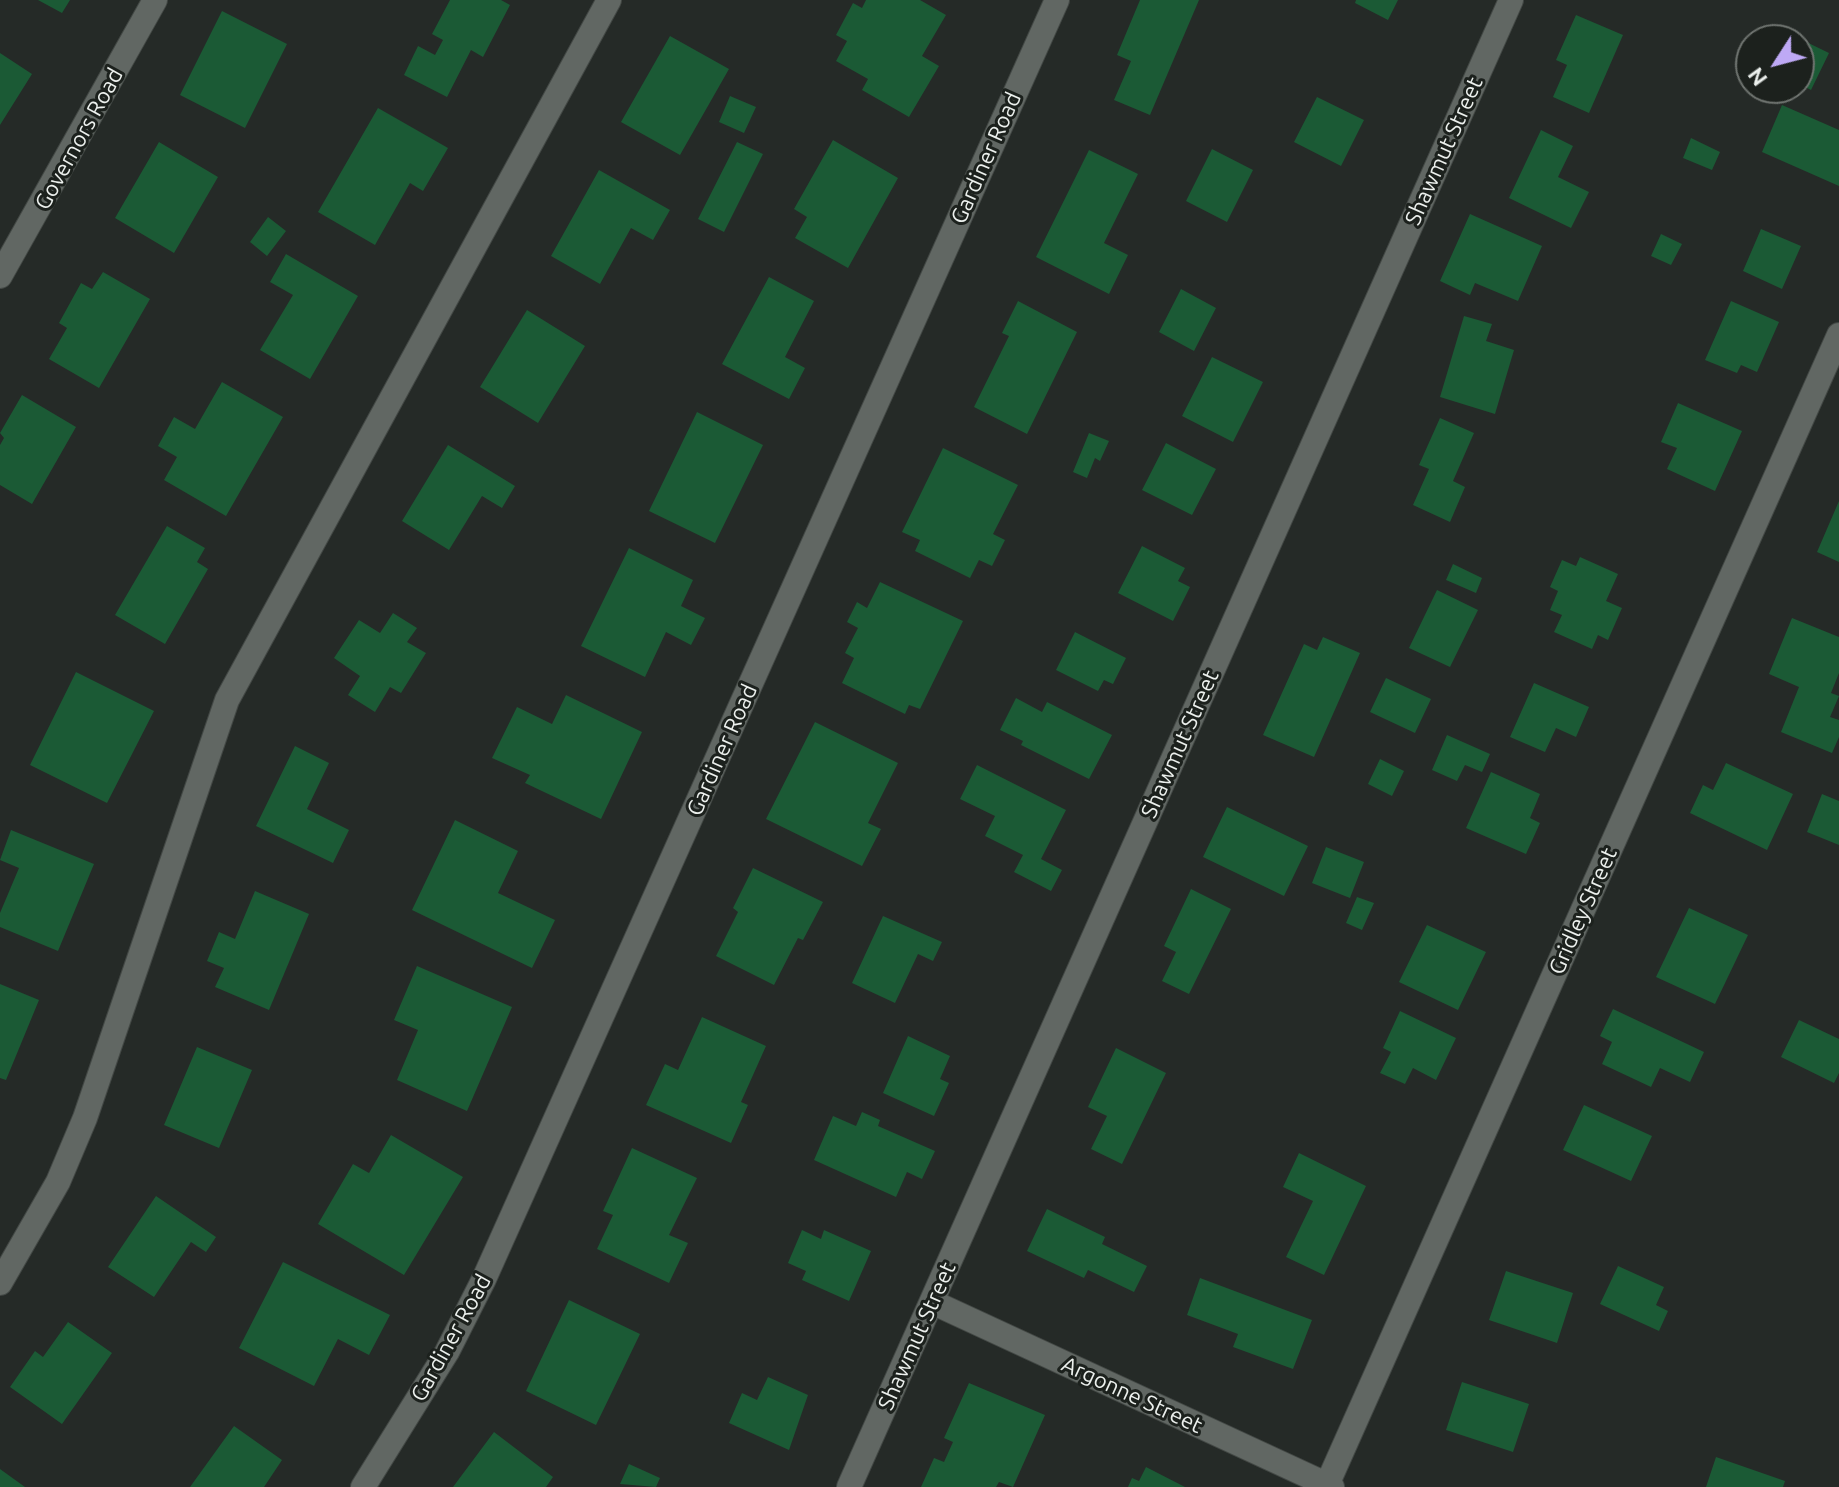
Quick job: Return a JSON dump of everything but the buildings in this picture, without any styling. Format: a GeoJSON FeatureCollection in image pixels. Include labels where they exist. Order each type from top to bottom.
{"type":"FeatureCollection","features":[{"type":"Feature","properties":{"kind":"street","name":"Governors Road"},"geometry":{"type":"LineString","coordinates":[[0,276],[155,0]]}},
{"type":"Feature","properties":{"kind":"street"},"geometry":{"type":"LineString","coordinates":[[0,1283],[42,1213],[76,1140],[227,700],[609,0]]}},
{"type":"Feature","properties":{"kind":"street","name":"Gardiner Road"},"geometry":{"type":"LineString","coordinates":[[363,1487],[441,1363],[484,1279],[1057,0]]}},
{"type":"Feature","properties":{"kind":"street","name":"Shawmut Street"},"geometry":{"type":"LineString","coordinates":[[849,1487],[1511,0]]}},
{"type":"Feature","properties":{"kind":"street","name":"Gridley Street"},"geometry":{"type":"LineString","coordinates":[[1329,1486],[1839,335]]}},
{"type":"Feature","properties":{"kind":"street","name":"Argonne Street"},"geometry":{"type":"LineString","coordinates":[[932,1302],[1329,1486]]}}]}
